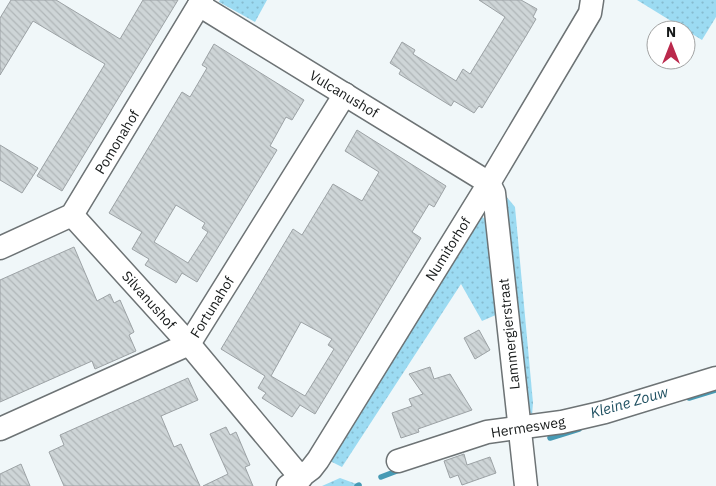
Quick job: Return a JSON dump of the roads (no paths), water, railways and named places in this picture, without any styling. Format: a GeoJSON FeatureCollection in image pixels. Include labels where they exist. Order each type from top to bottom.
{"type":"FeatureCollection","features":[{"type":"Feature","properties":{"kind":"street","name":"Numitorhof"},"geometry":{"type":"LineString","coordinates":[[295,482],[311,469],[318,460],[489,183],[590,13],[592,0]]}},
{"type":"Feature","properties":{"kind":"street","name":"Vulcanushof"},"geometry":{"type":"LineString","coordinates":[[201,3],[489,183]]}},
{"type":"Feature","properties":{"kind":"street","name":"Pomonahof"},"geometry":{"type":"LineString","coordinates":[[72,215],[201,3]]}},
{"type":"Feature","properties":{"kind":"street","name":"Fortunahof"},"geometry":{"type":"LineString","coordinates":[[0,429],[189,344],[345,94]]}},
{"type":"Feature","properties":{"kind":"street","name":"Lammergierstraat"},"geometry":{"type":"LineString","coordinates":[[489,183],[494,193],[526,486]]}},
{"type":"Feature","properties":{"kind":"street"},"geometry":{"type":"LineString","coordinates":[[0,248],[72,215]]}},
{"type":"Feature","properties":{"kind":"street","name":"Silvanushof"},"geometry":{"type":"LineString","coordinates":[[72,215],[189,344],[295,482]]}},
{"type":"Feature","properties":{"kind":"street","name":"Hermesweg"},"geometry":{"type":"LineString","coordinates":[[398,461],[487,432],[562,422],[605,412],[716,378]]}},
{"type":"Feature","properties":{"kind":"waterway","name":"Kleine Zouw"},"geometry":{"type":"LineString","coordinates":[[689,398],[716,390]]}},
{"type":"Feature","properties":{"kind":"waterway","name":"Kleine Zouw"},"geometry":{"type":"LineString","coordinates":[[550,438],[579,429]]}},
{"type":"Feature","properties":{"kind":"waterway","name":"Kleine Zouw"},"geometry":{"type":"LineString","coordinates":[[381,477],[402,469]]}}]}
